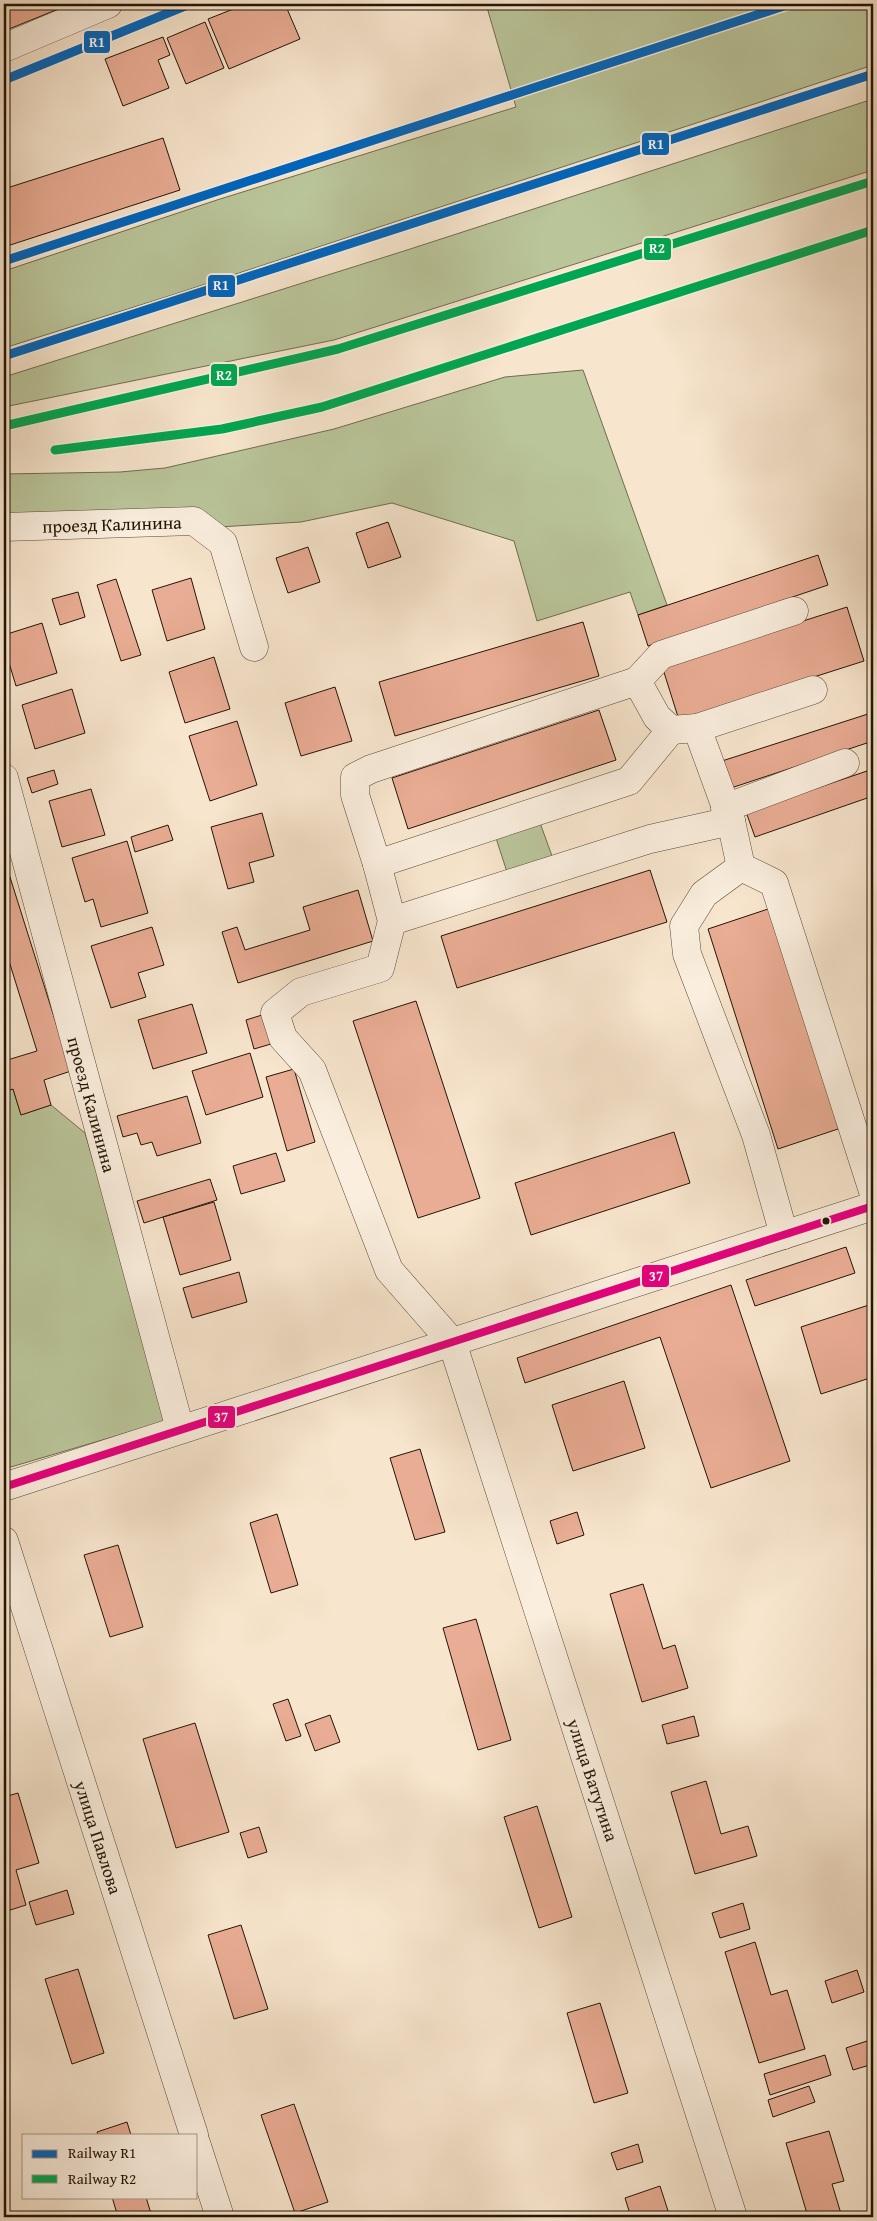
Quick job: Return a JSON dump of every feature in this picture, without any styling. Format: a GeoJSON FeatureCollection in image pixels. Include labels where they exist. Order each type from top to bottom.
{"type":"FeatureCollection","features":[{"type":"Feature","properties":{"kind":"street"},"geometry":{"type":"LineString","coordinates":[[4,48],[108,4]]}},
{"type":"Feature","properties":{"kind":"street","name":"проезд Калинина"},"geometry":{"type":"LineString","coordinates":[[4,527],[194,521],[223,543],[254,648]]}},
{"type":"Feature","properties":{"kind":"street"},"geometry":{"type":"LineString","coordinates":[[452,1342],[389,1270],[312,1070],[283,1038],[275,1013],[301,992],[380,968],[392,921],[377,864],[355,795],[356,776],[371,769],[637,681],[661,655],[794,611]]}},
{"type":"Feature","properties":{"kind":"street"},"geometry":{"type":"LineString","coordinates":[[637,681],[657,717],[684,729],[728,815],[741,867]]}},
{"type":"Feature","properties":{"kind":"street"},"geometry":{"type":"LineString","coordinates":[[377,864],[629,780],[684,729],[814,690]]}},
{"type":"Feature","properties":{"kind":"street"},"geometry":{"type":"LineString","coordinates":[[392,921],[728,815],[845,763]]}},
{"type":"Feature","properties":{"kind":"street","name":"проезд Калинина"},"geometry":{"type":"LineString","coordinates":[[4,778],[180,1430]]}},
{"type":"Feature","properties":{"kind":"street"},"geometry":{"type":"LineString","coordinates":[[741,867],[774,883],[873,1191]]}},
{"type":"Feature","properties":{"kind":"street"},"geometry":{"type":"LineString","coordinates":[[741,867],[704,894],[684,926],[687,954],[756,1135],[784,1235]]}},
{"type":"Feature","properties":{"kind":"street"},"geometry":{"type":"LineString","coordinates":[[4,1487],[873,1206]]}},
{"type":"Feature","properties":{"kind":"street","name":"улица Ватутина"},"geometry":{"type":"LineString","coordinates":[[452,1342],[733,2217]]}},
{"type":"Feature","properties":{"kind":"street","name":"улица Павлова"},"geometry":{"type":"LineString","coordinates":[[4,1541],[194,2134]]}},
{"type":"Feature","properties":{"kind":"street"},"geometry":{"type":"LineString","coordinates":[[198,2148],[220,2217]]}},
{"type":"Feature","properties":{"kind":"green space"},"geometry":{"type":"Polygon","coordinates":[[[486,4],[873,4],[873,65],[169,296],[4,348],[4,271],[217,200],[516,107],[486,4]]]}},
{"type":"Feature","properties":{"kind":"green space"},"geometry":{"type":"Polygon","coordinates":[[[873,99],[873,170],[334,340],[4,407],[4,377],[404,251],[873,99]]]}},
{"type":"Feature","properties":{"kind":"green space"},"geometry":{"type":"Polygon","coordinates":[[[583,370],[667,605],[638,615],[630,592],[537,621],[514,541],[392,503],[301,522],[186,529],[4,533],[4,474],[120,472],[165,468],[334,429],[505,377],[583,370]]]}},
{"type":"Feature","properties":{"kind":"green space"},"geometry":{"type":"Polygon","coordinates":[[[539,820],[552,856],[507,872],[495,835],[539,820]]]}},
{"type":"Feature","properties":{"kind":"green space"},"geometry":{"type":"Polygon","coordinates":[[[13,1089],[21,1115],[51,1105],[85,1133],[170,1420],[4,1469],[4,1092],[13,1089]]]}},
{"type":"Feature","properties":{"kind":"building"},"geometry":{"type":"Polygon","coordinates":[[[25,4],[54,4],[56,10],[4,31],[4,12],[25,4]]]}},
{"type":"Feature","properties":{"kind":"building"},"geometry":{"type":"Polygon","coordinates":[[[246,4],[285,4],[300,39],[229,69],[208,19],[246,4]]]}},
{"type":"Feature","properties":{"kind":"building"},"geometry":{"type":"Polygon","coordinates":[[[205,22],[224,68],[186,84],[167,38],[205,22]]]}},
{"type":"Feature","properties":{"kind":"building"},"geometry":{"type":"Polygon","coordinates":[[[163,37],[170,55],[158,60],[169,88],[123,106],[105,59],[163,37]]]}},
{"type":"Feature","properties":{"kind":"building"},"geometry":{"type":"Polygon","coordinates":[[[163,138],[180,190],[4,247],[4,189],[163,138]]]}},
{"type":"Feature","properties":{"kind":"building"},"geometry":{"type":"Polygon","coordinates":[[[388,522],[401,557],[368,568],[356,533],[388,522]]]}},
{"type":"Feature","properties":{"kind":"building"},"geometry":{"type":"Polygon","coordinates":[[[308,547],[320,582],[288,593],[276,558],[308,547]]]}},
{"type":"Feature","properties":{"kind":"building"},"geometry":{"type":"Polygon","coordinates":[[[818,555],[828,585],[648,646],[638,615],[818,555]]]}},
{"type":"Feature","properties":{"kind":"building"},"geometry":{"type":"Polygon","coordinates":[[[191,578],[205,629],[167,641],[152,590],[191,578]]]}},
{"type":"Feature","properties":{"kind":"building"},"geometry":{"type":"Polygon","coordinates":[[[116,579],[141,655],[121,661],[97,585],[116,579]]]}},
{"type":"Feature","properties":{"kind":"building"},"geometry":{"type":"Polygon","coordinates":[[[78,592],[85,617],[60,625],[52,599],[78,592]]]}},
{"type":"Feature","properties":{"kind":"building"},"geometry":{"type":"Polygon","coordinates":[[[847,607],[864,661],[679,720],[662,666],[847,607]]]}},
{"type":"Feature","properties":{"kind":"building"},"geometry":{"type":"Polygon","coordinates":[[[583,622],[599,676],[395,736],[379,682],[583,622]]]}},
{"type":"Feature","properties":{"kind":"building"},"geometry":{"type":"Polygon","coordinates":[[[42,623],[57,673],[16,686],[4,646],[4,635],[42,623]]]}},
{"type":"Feature","properties":{"kind":"building"},"geometry":{"type":"Polygon","coordinates":[[[214,657],[230,709],[185,723],[169,672],[214,657]]]}},
{"type":"Feature","properties":{"kind":"building"},"geometry":{"type":"Polygon","coordinates":[[[335,687],[352,741],[301,756],[285,703],[335,687]]]}},
{"type":"Feature","properties":{"kind":"building"},"geometry":{"type":"Polygon","coordinates":[[[72,689],[85,733],[35,749],[22,705],[72,689]]]}},
{"type":"Feature","properties":{"kind":"building"},"geometry":{"type":"Polygon","coordinates":[[[599,710],[616,760],[408,829],[392,778],[599,710]]]}},
{"type":"Feature","properties":{"kind":"building"},"geometry":{"type":"Polygon","coordinates":[[[871,713],[873,741],[731,788],[722,761],[871,713]]]}},
{"type":"Feature","properties":{"kind":"building"},"geometry":{"type":"Polygon","coordinates":[[[237,721],[257,785],[210,801],[189,736],[237,721]]]}},
{"type":"Feature","properties":{"kind":"building"},"geometry":{"type":"Polygon","coordinates":[[[873,769],[873,796],[755,837],[746,812],[873,769]]]}},
{"type":"Feature","properties":{"kind":"building"},"geometry":{"type":"Polygon","coordinates":[[[54,770],[58,784],[32,793],[27,778],[54,770]]]}},
{"type":"Feature","properties":{"kind":"building"},"geometry":{"type":"Polygon","coordinates":[[[91,789],[105,835],[62,847],[49,801],[91,789]]]}},
{"type":"Feature","properties":{"kind":"building"},"geometry":{"type":"Polygon","coordinates":[[[262,813],[274,856],[249,863],[254,882],[228,889],[211,827],[262,813]]]}},
{"type":"Feature","properties":{"kind":"building"},"geometry":{"type":"Polygon","coordinates":[[[168,825],[173,840],[135,852],[131,837],[168,825]]]}},
{"type":"Feature","properties":{"kind":"building"},"geometry":{"type":"Polygon","coordinates":[[[127,841],[148,913],[101,927],[93,899],[85,902],[72,858],[127,841]]]}},
{"type":"Feature","properties":{"kind":"building"},"geometry":{"type":"Polygon","coordinates":[[[4,858],[71,1071],[44,1080],[51,1105],[21,1115],[13,1089],[4,1092],[4,1061],[37,1051],[4,945],[4,858]]]}},
{"type":"Feature","properties":{"kind":"building"},"geometry":{"type":"Polygon","coordinates":[[[650,870],[667,922],[457,988],[441,936],[650,870]]]}},
{"type":"Feature","properties":{"kind":"building"},"geometry":{"type":"Polygon","coordinates":[[[358,890],[373,941],[238,983],[222,932],[237,927],[245,950],[310,930],[303,907],[358,890]]]}},
{"type":"Feature","properties":{"kind":"building"},"geometry":{"type":"Polygon","coordinates":[[[774,907],[844,1127],[778,1149],[708,929],[774,907]]]}},
{"type":"Feature","properties":{"kind":"building"},"geometry":{"type":"Polygon","coordinates":[[[152,927],[164,965],[138,973],[146,997],[111,1008],[91,946],[152,927]]]}},
{"type":"Feature","properties":{"kind":"building"},"geometry":{"type":"Polygon","coordinates":[[[416,1001],[480,1198],[418,1218],[353,1021],[416,1001]]]}},
{"type":"Feature","properties":{"kind":"building"},"geometry":{"type":"Polygon","coordinates":[[[192,1004],[207,1053],[153,1069],[138,1020],[192,1004]]]}},
{"type":"Feature","properties":{"kind":"building"},"geometry":{"type":"Polygon","coordinates":[[[262,1015],[271,1044],[254,1049],[246,1020],[262,1015]]]}},
{"type":"Feature","properties":{"kind":"building"},"geometry":{"type":"Polygon","coordinates":[[[250,1053],[263,1097],[206,1115],[192,1071],[250,1053]]]}},
{"type":"Feature","properties":{"kind":"building"},"geometry":{"type":"Polygon","coordinates":[[[294,1069],[315,1142],[287,1151],[266,1077],[294,1069]]]}},
{"type":"Feature","properties":{"kind":"building"},"geometry":{"type":"Polygon","coordinates":[[[187,1096],[201,1143],[157,1156],[152,1142],[141,1145],[137,1133],[123,1137],[117,1116],[187,1096]]]}},
{"type":"Feature","properties":{"kind":"building"},"geometry":{"type":"Polygon","coordinates":[[[674,1132],[690,1183],[531,1235],[515,1183],[674,1132]]]}},
{"type":"Feature","properties":{"kind":"building"},"geometry":{"type":"Polygon","coordinates":[[[276,1153],[285,1181],[241,1194],[233,1166],[276,1153]]]}},
{"type":"Feature","properties":{"kind":"building"},"geometry":{"type":"Polygon","coordinates":[[[210,1179],[217,1200],[144,1223],[137,1201],[210,1179]]]}},
{"type":"Feature","properties":{"kind":"building"},"geometry":{"type":"Polygon","coordinates":[[[214,1202],[231,1260],[180,1275],[163,1217],[214,1202]]]}},
{"type":"Feature","properties":{"kind":"building"},"geometry":{"type":"Polygon","coordinates":[[[846,1247],[855,1273],[755,1306],[746,1280],[846,1247]]]}},
{"type":"Feature","properties":{"kind":"building"},"geometry":{"type":"Polygon","coordinates":[[[239,1272],[247,1302],[192,1318],[183,1288],[239,1272]]]}},
{"type":"Feature","properties":{"kind":"building"},"geometry":{"type":"Polygon","coordinates":[[[731,1285],[790,1461],[711,1488],[660,1337],[525,1383],[517,1358],[731,1285]]]}},
{"type":"Feature","properties":{"kind":"building"},"geometry":{"type":"Polygon","coordinates":[[[872,1304],[873,1377],[821,1394],[801,1327],[872,1304]]]}},
{"type":"Feature","properties":{"kind":"building"},"geometry":{"type":"Polygon","coordinates":[[[624,1381],[645,1448],[573,1471],[552,1405],[624,1381]]]}},
{"type":"Feature","properties":{"kind":"building"},"geometry":{"type":"Polygon","coordinates":[[[420,1449],[445,1532],[415,1540],[390,1458],[420,1449]]]}},
{"type":"Feature","properties":{"kind":"building"},"geometry":{"type":"Polygon","coordinates":[[[577,1512],[584,1535],[557,1544],[550,1521],[577,1512]]]}},
{"type":"Feature","properties":{"kind":"building"},"geometry":{"type":"Polygon","coordinates":[[[277,1514],[298,1585],[271,1593],[250,1523],[277,1514]]]}},
{"type":"Feature","properties":{"kind":"building"},"geometry":{"type":"Polygon","coordinates":[[[118,1545],[143,1627],[110,1637],[84,1555],[118,1545]]]}},
{"type":"Feature","properties":{"kind":"building"},"geometry":{"type":"Polygon","coordinates":[[[643,1584],[663,1649],[675,1645],[688,1688],[642,1702],[610,1594],[643,1584]]]}},
{"type":"Feature","properties":{"kind":"building"},"geometry":{"type":"Polygon","coordinates":[[[476,1619],[511,1740],[478,1750],[443,1628],[476,1619]]]}},
{"type":"Feature","properties":{"kind":"building"},"geometry":{"type":"Polygon","coordinates":[[[288,1699],[301,1736],[286,1741],[273,1704],[288,1699]]]}},
{"type":"Feature","properties":{"kind":"building"},"geometry":{"type":"Polygon","coordinates":[[[330,1715],[340,1742],[315,1751],[305,1724],[330,1715]]]}},
{"type":"Feature","properties":{"kind":"building"},"geometry":{"type":"Polygon","coordinates":[[[694,1716],[699,1736],[667,1744],[662,1725],[694,1716]]]}},
{"type":"Feature","properties":{"kind":"building"},"geometry":{"type":"Polygon","coordinates":[[[195,1723],[229,1832],[176,1848],[143,1739],[195,1723]]]}},
{"type":"Feature","properties":{"kind":"building"},"geometry":{"type":"Polygon","coordinates":[[[706,1781],[721,1834],[748,1826],[757,1856],[695,1874],[671,1792],[706,1781]]]}},
{"type":"Feature","properties":{"kind":"building"},"geometry":{"type":"Polygon","coordinates":[[[18,1793],[39,1863],[16,1870],[26,1905],[4,1912],[4,1797],[18,1793]]]}},
{"type":"Feature","properties":{"kind":"building"},"geometry":{"type":"Polygon","coordinates":[[[537,1806],[572,1917],[539,1928],[504,1817],[537,1806]]]}},
{"type":"Feature","properties":{"kind":"building"},"geometry":{"type":"Polygon","coordinates":[[[259,1827],[267,1852],[248,1858],[240,1833],[259,1827]]]}},
{"type":"Feature","properties":{"kind":"building"},"geometry":{"type":"Polygon","coordinates":[[[67,1890],[74,1914],[36,1925],[29,1902],[67,1890]]]}},
{"type":"Feature","properties":{"kind":"building"},"geometry":{"type":"Polygon","coordinates":[[[743,1903],[750,1929],[720,1938],[712,1913],[743,1903]]]}},
{"type":"Feature","properties":{"kind":"building"},"geometry":{"type":"Polygon","coordinates":[[[241,1925],[268,2009],[234,2019],[208,1935],[241,1925]]]}},
{"type":"Feature","properties":{"kind":"building"},"geometry":{"type":"Polygon","coordinates":[[[755,1942],[771,1995],[787,1990],[805,2049],[759,2063],[725,1952],[755,1942]]]}},
{"type":"Feature","properties":{"kind":"building"},"geometry":{"type":"Polygon","coordinates":[[[78,1969],[104,2053],[72,2064],[45,1979],[78,1969]]]}},
{"type":"Feature","properties":{"kind":"building"},"geometry":{"type":"Polygon","coordinates":[[[857,1970],[864,1992],[832,2003],[825,1981],[857,1970]]]}},
{"type":"Feature","properties":{"kind":"building"},"geometry":{"type":"Polygon","coordinates":[[[600,2003],[628,2093],[594,2103],[567,2013],[600,2003]]]}},
{"type":"Feature","properties":{"kind":"building"},"geometry":{"type":"Polygon","coordinates":[[[873,2039],[873,2064],[853,2070],[846,2048],[873,2039]]]}},
{"type":"Feature","properties":{"kind":"building"},"geometry":{"type":"Polygon","coordinates":[[[825,2055],[831,2075],[770,2095],[764,2074],[825,2055]]]}},
{"type":"Feature","properties":{"kind":"building"},"geometry":{"type":"Polygon","coordinates":[[[809,2086],[815,2102],[773,2117],[768,2100],[809,2086]]]}},
{"type":"Feature","properties":{"kind":"building"},"geometry":{"type":"Polygon","coordinates":[[[294,2104],[328,2202],[295,2213],[261,2115],[294,2104]]]}},
{"type":"Feature","properties":{"kind":"building"},"geometry":{"type":"Polygon","coordinates":[[[127,2122],[131,2134],[98,2134],[97,2132],[127,2122]]]}},
{"type":"Feature","properties":{"kind":"building"},"geometry":{"type":"Polygon","coordinates":[[[829,2131],[844,2181],[832,2184],[842,2217],[808,2217],[786,2143],[829,2131]]]}},
{"type":"Feature","properties":{"kind":"building"},"geometry":{"type":"Polygon","coordinates":[[[638,2144],[643,2162],[617,2170],[611,2153],[638,2144]]]}},
{"type":"Feature","properties":{"kind":"building"},"geometry":{"type":"Polygon","coordinates":[[[660,2186],[670,2217],[631,2217],[625,2198],[660,2186]]]}},
{"type":"Feature","properties":{"kind":"building"},"geometry":{"type":"Polygon","coordinates":[[[112,2198],[146,2198],[152,2217],[118,2217],[112,2198]]]}},
{"type":"Feature","properties":{"kind":"rail line","name":"R1"},"geometry":{"type":"LineString","coordinates":[[4,80],[190,4]]}},
{"type":"Feature","properties":{"kind":"rail line","name":"R1"},"geometry":{"type":"LineString","coordinates":[[4,261],[790,4]]}},
{"type":"Feature","properties":{"kind":"rail line","name":"R1"},"geometry":{"type":"LineString","coordinates":[[4,356],[873,74]]}},
{"type":"Feature","properties":{"kind":"rail line","name":"R2"},"geometry":{"type":"LineString","coordinates":[[4,426],[338,349],[873,181]]}},
{"type":"Feature","properties":{"kind":"rail line","name":"R2"},"geometry":{"type":"LineString","coordinates":[[55,450],[222,429],[322,407],[873,230]]}},
{"type":"Feature","properties":{"kind":"transit line","name":"37"},"geometry":{"type":"LineString","coordinates":[[4,1487],[873,1206]]}}]}
